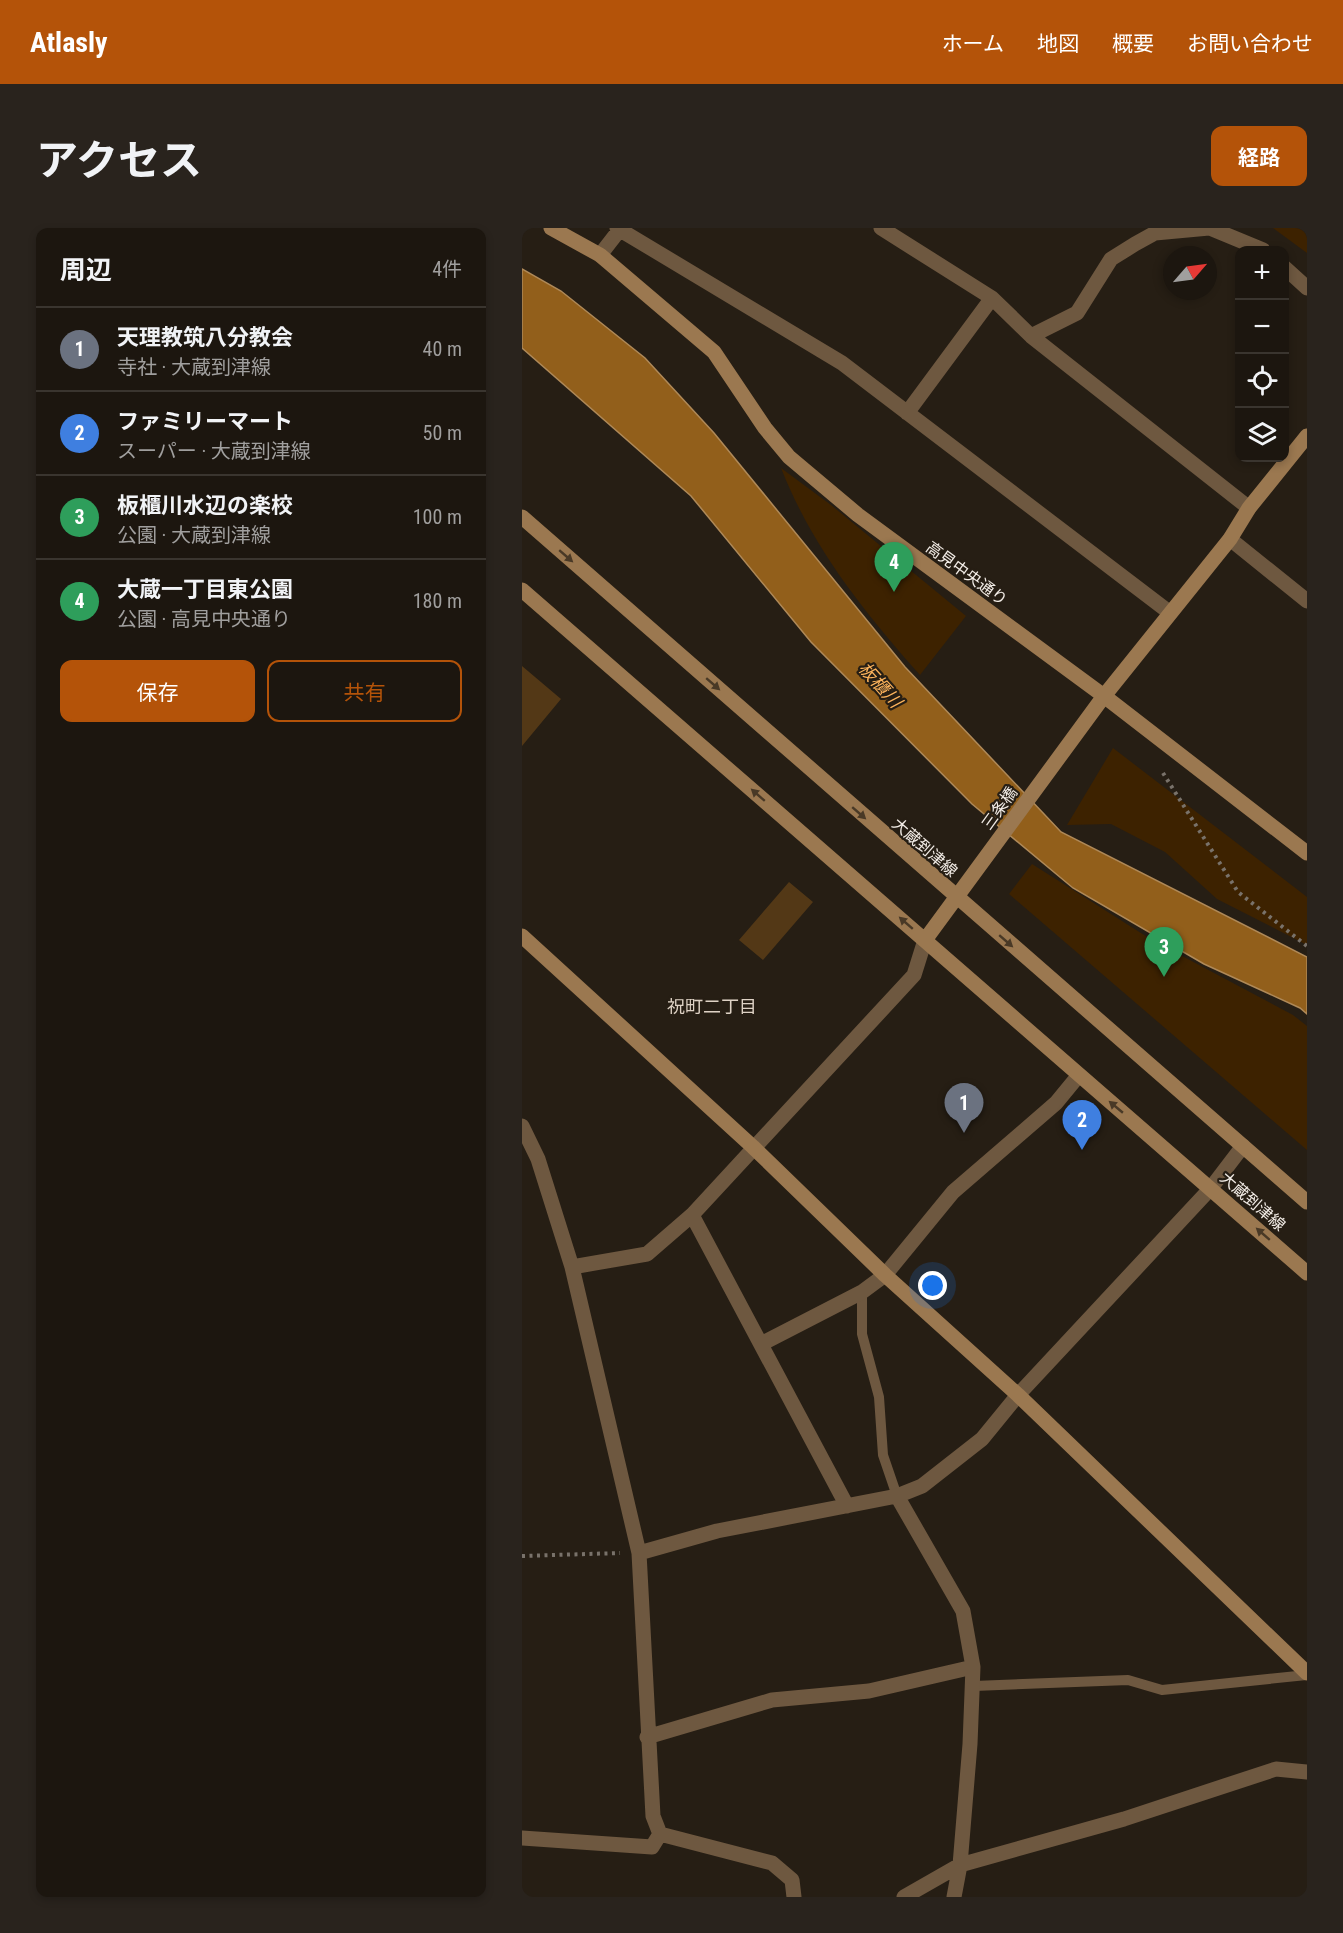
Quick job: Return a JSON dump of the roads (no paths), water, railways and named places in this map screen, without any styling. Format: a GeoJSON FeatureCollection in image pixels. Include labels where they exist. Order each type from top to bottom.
{"type":"FeatureCollection","features":[{"type":"Feature","properties":{"kind":"street","name":"高見中央通り"},"geometry":{"type":"LineString","coordinates":[[551,228],[600,255],[714,352],[765,428],[789,457],[858,515],[1104,696],[1307,852]]}},
{"type":"Feature","properties":{"kind":"street"},"geometry":{"type":"LineString","coordinates":[[600,255],[619,228],[842,363],[1169,612]]}},
{"type":"Feature","properties":{"kind":"street"},"geometry":{"type":"LineString","coordinates":[[881,228],[992,298],[1031,336],[1249,508]]}},
{"type":"Feature","properties":{"kind":"street"},"geometry":{"type":"LineString","coordinates":[[1031,336],[1077,313],[1111,259],[1155,233],[1210,228],[1253,246]]}},
{"type":"Feature","properties":{"kind":"street"},"geometry":{"type":"LineString","coordinates":[[1289,272],[1307,288]]}},
{"type":"Feature","properties":{"kind":"street"},"geometry":{"type":"LineString","coordinates":[[907,413],[992,298]]}},
{"type":"Feature","properties":{"kind":"street","name":"三条橋"},"geometry":{"type":"LineString","coordinates":[[926,940],[1104,696],[1169,612],[1230,539],[1249,508],[1307,436]]}},
{"type":"Feature","properties":{"kind":"street","name":"大蔵到津線"},"geometry":{"type":"LineString","coordinates":[[522,517],[1307,1202]]}},
{"type":"Feature","properties":{"kind":"street"},"geometry":{"type":"LineString","coordinates":[[1230,539],[1307,601]]}},
{"type":"Feature","properties":{"kind":"street","name":"大蔵到津線"},"geometry":{"type":"LineString","coordinates":[[522,590],[1307,1273]]}},
{"type":"Feature","properties":{"kind":"street"},"geometry":{"type":"LineString","coordinates":[[522,936],[753,1147],[885,1275],[1018,1395],[1307,1674]]}},
{"type":"Feature","properties":{"kind":"street"},"geometry":{"type":"LineString","coordinates":[[572,1267],[647,1254],[692,1215],[914,975],[926,940]]}},
{"type":"Feature","properties":{"kind":"street"},"geometry":{"type":"LineString","coordinates":[[760,1344],[862,1292],[885,1275],[953,1192],[1056,1103],[1079,1076]]}},
{"type":"Feature","properties":{"kind":"street"},"geometry":{"type":"LineString","coordinates":[[522,1126],[538,1159],[572,1267],[639,1553],[647,1737],[653,1816],[660,1834]]}},
{"type":"Feature","properties":{"kind":"street"},"geometry":{"type":"LineString","coordinates":[[639,1553],[717,1531],[897,1496],[922,1486],[951,1466],[982,1439],[1018,1395],[1211,1188],[1243,1146]]}},
{"type":"Feature","properties":{"kind":"street"},"geometry":{"type":"LineString","coordinates":[[692,1215],[847,1506]]}},
{"type":"Feature","properties":{"kind":"street"},"geometry":{"type":"LineString","coordinates":[[897,1496],[963,1611],[973,1667],[974,1686],[960,1866],[954,1897]]}},
{"type":"Feature","properties":{"kind":"street"},"geometry":{"type":"LineString","coordinates":[[647,1737],[772,1700],[869,1691],[973,1667]]}},
{"type":"Feature","properties":{"kind":"street"},"geometry":{"type":"LineString","coordinates":[[904,1897],[960,1866],[1124,1819],[1276,1769],[1307,1772]]}},
{"type":"Feature","properties":{"kind":"street"},"geometry":{"type":"LineString","coordinates":[[522,1838],[652,1847],[660,1834]]}},
{"type":"Feature","properties":{"kind":"street"},"geometry":{"type":"LineString","coordinates":[[660,1834],[772,1863],[792,1880],[794,1897]]}},
{"type":"Feature","properties":{"kind":"lane"},"geometry":{"type":"LineString","coordinates":[[862,1292],[862,1334],[879,1397],[883,1455],[897,1496]]}},
{"type":"Feature","properties":{"kind":"lane"},"geometry":{"type":"LineString","coordinates":[[974,1686],[1128,1680],[1162,1690],[1307,1674]]}},
{"type":"Feature","properties":{"kind":"water","name":"板櫃川"},"geometry":{"type":"Polygon","coordinates":[[[522,269],[561,291],[645,358],[714,433],[905,667],[1061,832],[1307,957],[1307,1014],[1300,1008],[1204,964],[1073,888],[972,804],[811,642],[691,496],[522,348],[522,269]]]}},
{"type":"Feature","properties":{"kind":"place","name":"大蔵一丁目東公園"},"geometry":{"type":"Point","coordinates":[894,592]}},
{"type":"Feature","properties":{"kind":"place","name":"板櫃川水辺の楽校"},"geometry":{"type":"Point","coordinates":[1164,977]}},
{"type":"Feature","properties":{"kind":"place","name":"天理教筑八分教会"},"geometry":{"type":"Point","coordinates":[964,1133]}},
{"type":"Feature","properties":{"kind":"place","name":"ファミリーマート"},"geometry":{"type":"Point","coordinates":[1082,1150]}},
{"type":"Feature","properties":{"kind":"district","name":"祝町二丁目"},"geometry":{"type":"Point","coordinates":[712,1007]}}]}
